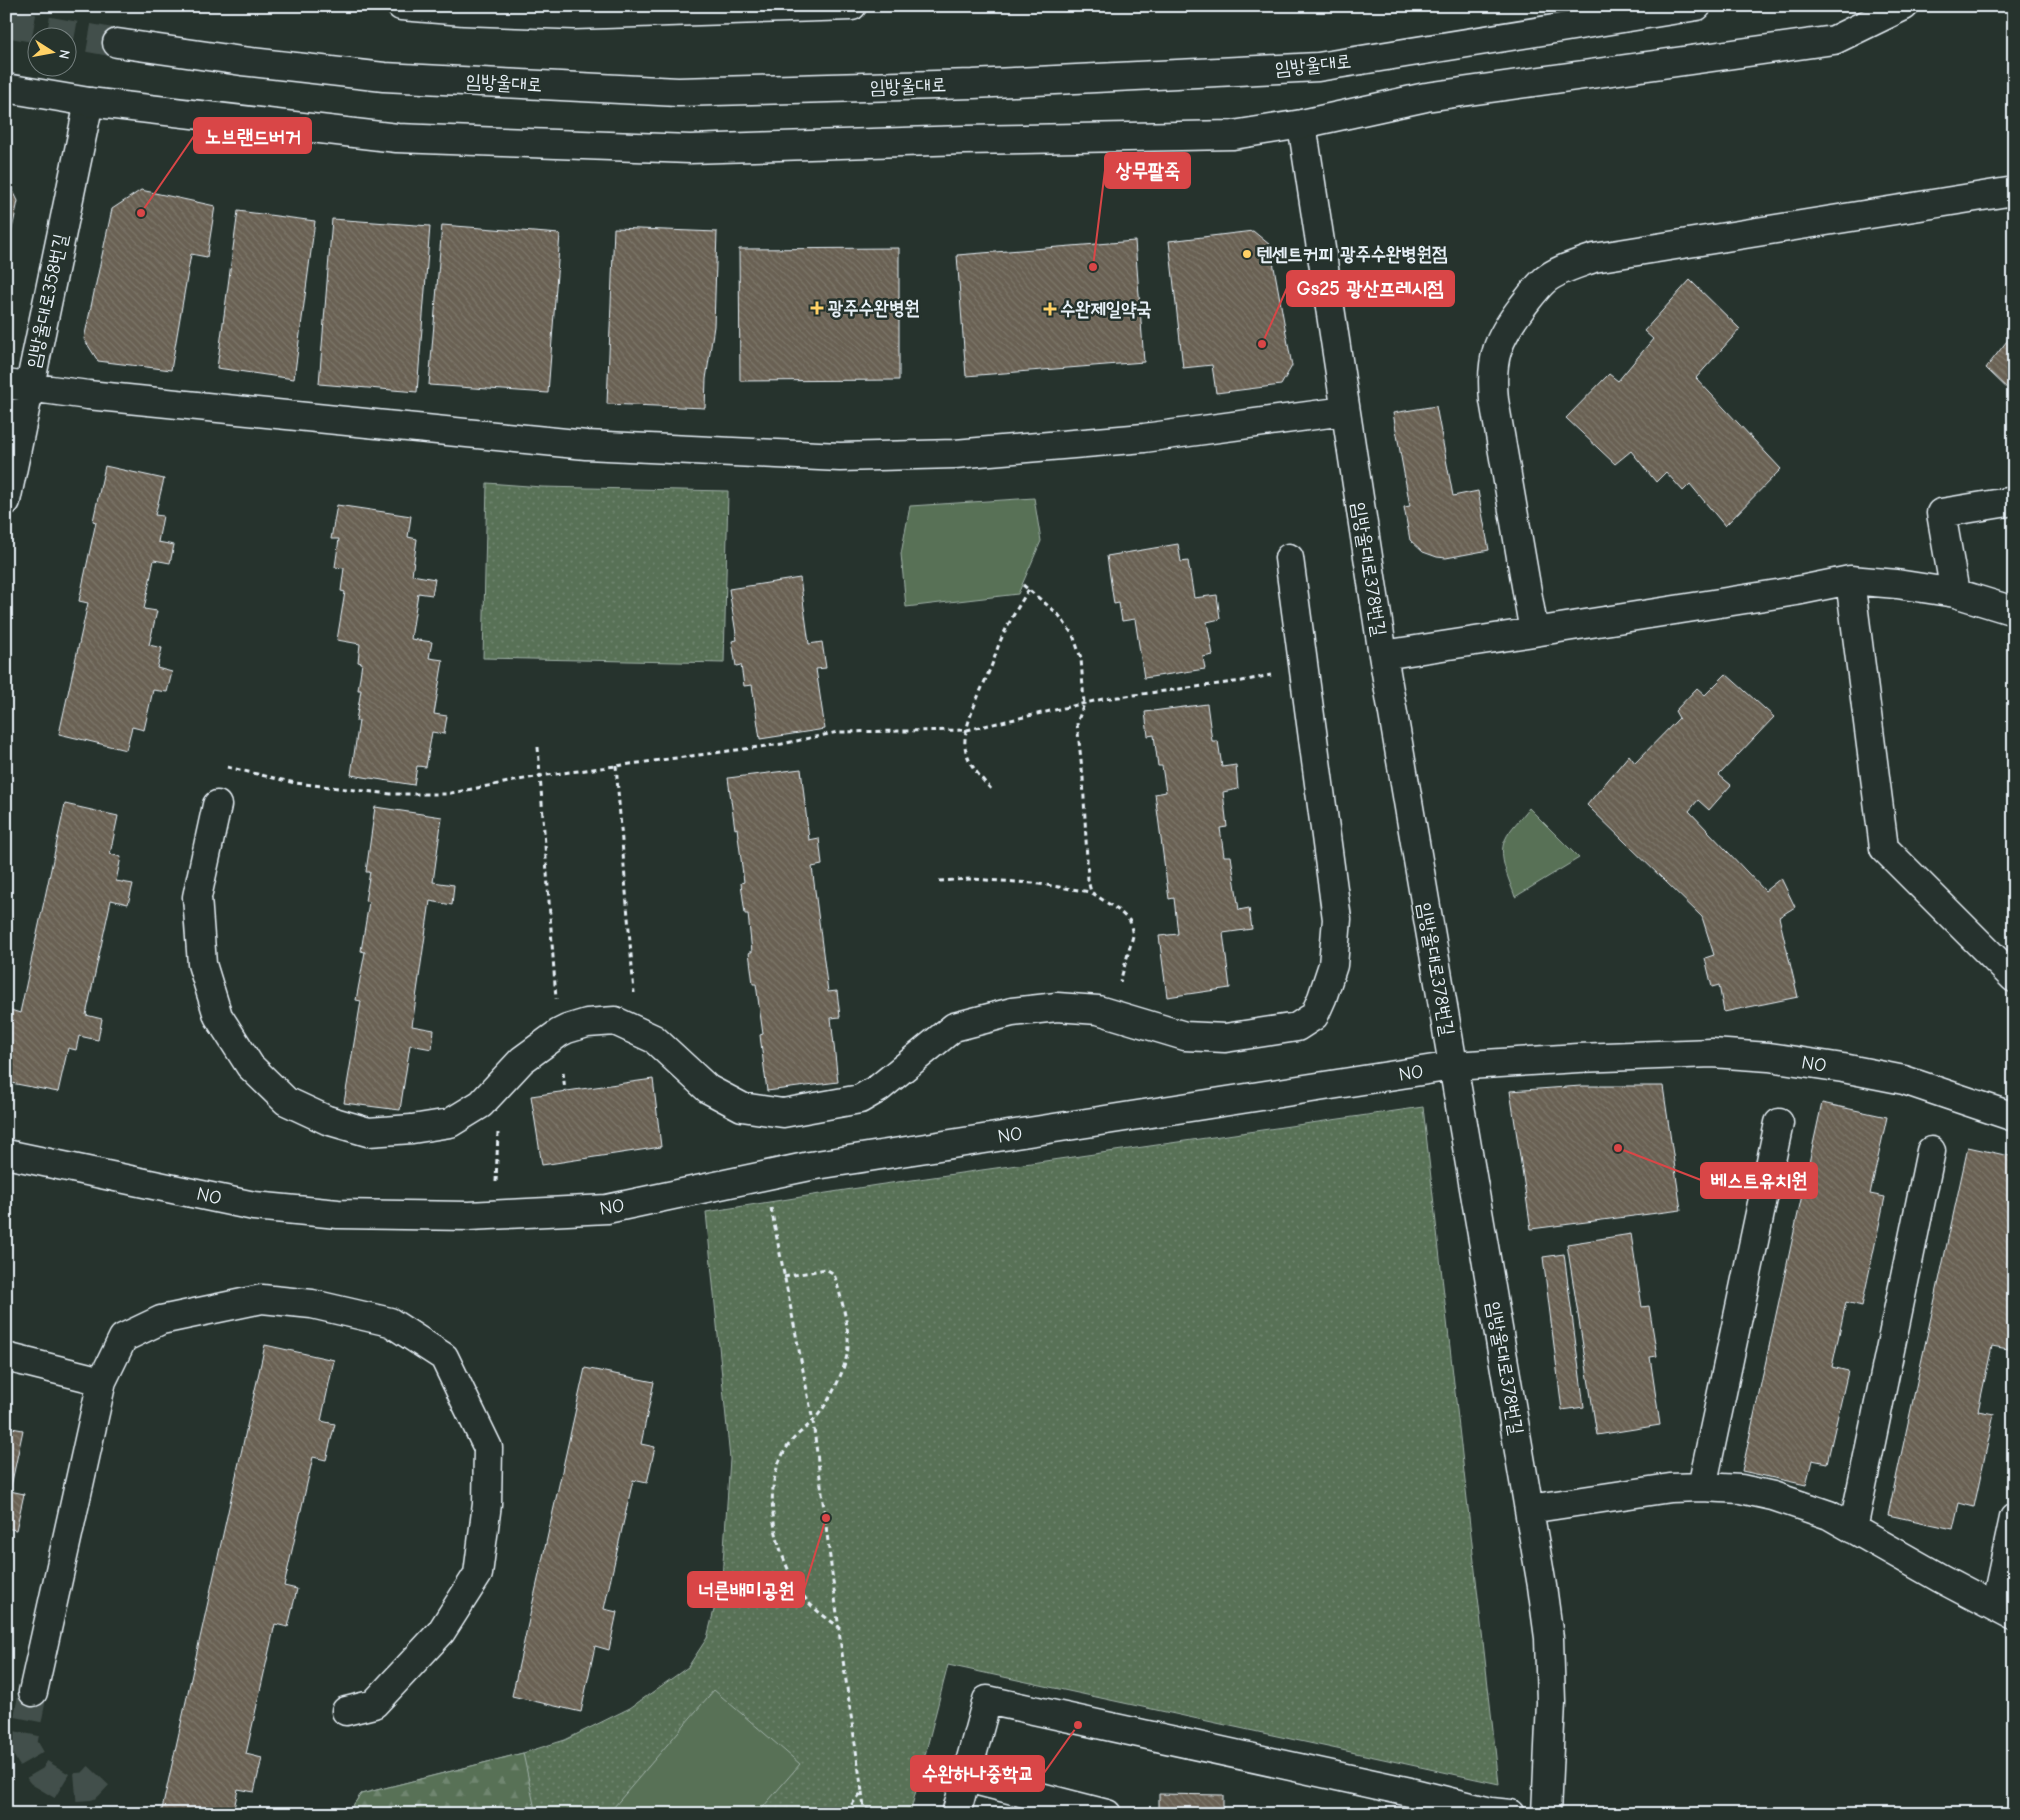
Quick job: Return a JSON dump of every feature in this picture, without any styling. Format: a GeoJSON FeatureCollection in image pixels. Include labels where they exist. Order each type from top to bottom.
{"type":"FeatureCollection","features":[{"type":"Feature","properties":{"kind":"street"},"geometry":{"type":"LineString","coordinates":[[401,6],[464,12],[574,16],[852,6]]}},
{"type":"Feature","properties":{"kind":"street","name":"임방울대로"},"geometry":{"type":"LineString","coordinates":[[117,43],[242,61],[384,77],[678,92],[973,84],[1318,67],[1697,6]]}},
{"type":"Feature","properties":{"kind":"street"},"geometry":{"type":"LineString","coordinates":[[6,88],[89,102],[398,138],[690,149],[964,140],[1233,135],[1302,124],[1426,96],[1834,40],[1904,6]]}},
{"type":"Feature","properties":{"kind":"street","name":"임방울대로358번길"},"geometry":{"type":"LineString","coordinates":[[6,501],[18,386],[89,102]]}},
{"type":"Feature","properties":{"kind":"street","name":"임방울대로378번길"},"geometry":{"type":"LineString","coordinates":[[1302,124],[1383,655],[1529,1509],[1549,1638],[1551,1702],[1546,1814]]}},
{"type":"Feature","properties":{"kind":"street"},"geometry":{"type":"LineString","coordinates":[[1534,632],[1492,381],[1494,360],[1501,338],[1529,298],[1545,280],[1564,269],[1594,258],[2014,191]]}},
{"type":"Feature","properties":{"kind":"street"},"geometry":{"type":"LineString","coordinates":[[18,386],[586,445],[840,457],[955,454],[1144,438],[1345,411]]}},
{"type":"Feature","properties":{"kind":"street"},"geometry":{"type":"LineString","coordinates":[[1955,593],[1941,513],[2014,501]]}},
{"type":"Feature","properties":{"kind":"street"},"geometry":{"type":"LineString","coordinates":[[217,805],[197,898],[202,964],[218,1016],[250,1066],[286,1100],[327,1120],[368,1132],[412,1129],[450,1122],[481,1104],[522,1060],[559,1033],[587,1023],[615,1021],[637,1031],[654,1039],[708,1089],[742,1107],[783,1113],[860,1099],[879,1088],[954,1027],[1012,1012],[1057,1007],[1098,1010],[1185,1036],[1225,1038],[1262,1034],[1297,1027],[1314,1016],[1333,965],[1336,919],[1289,558]]}},
{"type":"Feature","properties":{"kind":"street"},"geometry":{"type":"LineString","coordinates":[[1850,580],[1884,848],[2014,978]]}},
{"type":"Feature","properties":{"kind":"street"},"geometry":{"type":"LineString","coordinates":[[1383,655],[1796,591],[1850,580],[1897,584],[1955,593],[2014,611]]}},
{"type":"Feature","properties":{"kind":"street","name":"NO"},"geometry":{"type":"LineString","coordinates":[[6,1154],[254,1206],[338,1214],[494,1215],[607,1209],[810,1166],[1453,1066],[1646,1055],[1712,1054],[1769,1057],[1904,1080],[2014,1117]]}},
{"type":"Feature","properties":{"kind":"street"},"geometry":{"type":"LineString","coordinates":[[1702,1486],[1779,1123]]}},
{"type":"Feature","properties":{"kind":"street"},"geometry":{"type":"LineString","coordinates":[[1853,1529],[1931,1151]]}},
{"type":"Feature","properties":{"kind":"street"},"geometry":{"type":"LineString","coordinates":[[33,1692],[102,1381],[123,1338],[161,1320],[262,1299],[312,1304],[390,1322],[444,1357],[488,1448],[487,1504],[478,1574],[441,1632],[374,1704],[346,1711]]}},
{"type":"Feature","properties":{"kind":"street"},"geometry":{"type":"LineString","coordinates":[[6,1357],[102,1381]]}},
{"type":"Feature","properties":{"kind":"street"},"geometry":{"type":"LineString","coordinates":[[1529,1509],[1670,1488],[1702,1486],[1741,1489],[1773,1496],[1829,1515],[2004,1612],[2014,1518]]}},
{"type":"Feature","properties":{"kind":"street"},"geometry":{"type":"LineString","coordinates":[[956,1814],[987,1700],[1410,1792],[1497,1813]]}},
{"type":"Feature","properties":{"kind":"street"},"geometry":{"type":"LineString","coordinates":[[966,1778],[1107,1814]]}},
{"type":"Feature","properties":{"kind":"path"},"geometry":{"type":"LineString","coordinates":[[1022,585],[1058,614],[1073,636],[1081,658],[1084,704],[1077,724],[1083,778],[1086,856],[1091,892]]}},
{"type":"Feature","properties":{"kind":"path"},"geometry":{"type":"LineString","coordinates":[[990,789],[971,764],[965,746],[967,730],[979,692],[1000,643],[1029,589]]}},
{"type":"Feature","properties":{"kind":"path"},"geometry":{"type":"LineString","coordinates":[[227,767],[295,783],[391,794],[446,794],[540,776],[782,744],[838,732],[967,730],[1102,700],[1249,680],[1304,666]]}},
{"type":"Feature","properties":{"kind":"path"},"geometry":{"type":"LineString","coordinates":[[538,747],[565,1091]]}},
{"type":"Feature","properties":{"kind":"path"},"geometry":{"type":"LineString","coordinates":[[616,765],[637,1031]]}},
{"type":"Feature","properties":{"kind":"path"},"geometry":{"type":"LineString","coordinates":[[939,881],[971,879],[1033,883],[1091,892],[1118,910],[1130,921],[1133,936],[1109,1013]]}},
{"type":"Feature","properties":{"kind":"path"},"geometry":{"type":"LineString","coordinates":[[494,1215],[498,1168],[500,1082]]}},
{"type":"Feature","properties":{"kind":"path"},"geometry":{"type":"LineString","coordinates":[[764,1175],[813,1421],[864,1808],[886,1814]]}},
{"type":"Feature","properties":{"kind":"path"},"geometry":{"type":"LineString","coordinates":[[784,1277],[826,1269],[834,1274],[849,1341],[847,1358],[838,1380],[813,1421],[790,1442],[780,1458],[771,1512],[779,1546],[792,1578],[809,1602],[840,1628]]}},
{"type":"Feature","properties":{"kind":"path"},"geometry":{"type":"LineString","coordinates":[[844,1814],[862,1792]]}},
{"type":"Feature","properties":{"kind":"green space"},"geometry":{"type":"Polygon","coordinates":[[[487,483],[542,487],[728,491],[724,663],[483,658],[487,483]]]}},
{"type":"Feature","properties":{"kind":"green space"},"geometry":{"type":"Polygon","coordinates":[[[1034,498],[1041,541],[1018,594],[906,607],[901,554],[910,506],[1034,498]]]}},
{"type":"Feature","properties":{"kind":"green space"},"geometry":{"type":"Polygon","coordinates":[[[1529,808],[1579,858],[1515,897],[1503,861],[1503,846],[1510,831],[1529,808]]]}},
{"type":"Feature","properties":{"kind":"green space"},"geometry":{"type":"Polygon","coordinates":[[[1423,1107],[1499,1784],[948,1665],[910,1814],[347,1814],[361,1794],[523,1753],[565,1740],[630,1708],[688,1667],[707,1638],[722,1578],[730,1459],[706,1212],[877,1185],[1423,1107]]]}},
{"type":"Feature","properties":{"kind":"green space"},"geometry":{"type":"Polygon","coordinates":[[[714,1690],[800,1764],[757,1814],[608,1814],[714,1690]]]}},
{"type":"Feature","properties":{"kind":"green space"},"geometry":{"type":"Polygon","coordinates":[[[523,1753],[536,1814],[347,1814],[361,1794],[523,1753]]]}},
{"type":"Feature","properties":{"kind":"building"},"geometry":{"type":"Polygon","coordinates":[[[6,176],[18,201],[6,257],[6,176]]]}},
{"type":"Feature","properties":{"kind":"building"},"geometry":{"type":"Polygon","coordinates":[[[141,190],[215,206],[207,257],[191,254],[171,370],[98,361],[84,339],[112,209],[141,190]]]}},
{"type":"Feature","properties":{"kind":"building"},"geometry":{"type":"Polygon","coordinates":[[[238,211],[315,221],[294,379],[217,368],[238,211]]]}},
{"type":"Feature","properties":{"kind":"building"},"geometry":{"type":"Polygon","coordinates":[[[332,219],[430,226],[417,392],[319,384],[332,219]]]}},
{"type":"Feature","properties":{"kind":"building"},"geometry":{"type":"Polygon","coordinates":[[[442,225],[560,234],[548,393],[429,385],[442,225]]]}},
{"type":"Feature","properties":{"kind":"building"},"geometry":{"type":"Polygon","coordinates":[[[614,228],[717,232],[714,326],[706,379],[705,408],[607,404],[614,228]]]}},
{"type":"Feature","properties":{"kind":"building"},"geometry":{"type":"Polygon","coordinates":[[[1253,231],[1270,245],[1292,366],[1281,385],[1216,393],[1212,365],[1183,368],[1169,241],[1253,231]]]}},
{"type":"Feature","properties":{"kind":"building"},"geometry":{"type":"Polygon","coordinates":[[[1135,241],[1144,362],[966,376],[957,255],[1135,241]]]}},
{"type":"Feature","properties":{"kind":"building"},"geometry":{"type":"Polygon","coordinates":[[[899,248],[899,380],[740,381],[739,249],[899,248]]]}},
{"type":"Feature","properties":{"kind":"building"},"geometry":{"type":"Polygon","coordinates":[[[1690,280],[1740,329],[1696,378],[1781,469],[1725,526],[1690,484],[1683,491],[1666,472],[1656,482],[1631,451],[1615,464],[1566,418],[1609,374],[1618,381],[1653,339],[1644,331],[1690,280]]]}},
{"type":"Feature","properties":{"kind":"building"},"geometry":{"type":"Polygon","coordinates":[[[2014,332],[2014,395],[1986,368],[2014,332]]]}},
{"type":"Feature","properties":{"kind":"building"},"geometry":{"type":"Polygon","coordinates":[[[1436,406],[1453,496],[1478,491],[1489,550],[1446,558],[1437,557],[1423,552],[1410,540],[1404,507],[1410,506],[1393,413],[1436,406]]]}},
{"type":"Feature","properties":{"kind":"building"},"geometry":{"type":"Polygon","coordinates":[[[105,466],[164,479],[155,515],[163,516],[158,542],[174,545],[170,563],[154,560],[144,609],[157,611],[149,645],[162,648],[157,668],[172,672],[167,692],[153,690],[144,730],[132,727],[126,750],[59,734],[88,603],[79,601],[96,522],[93,521],[105,466]]]}},
{"type":"Feature","properties":{"kind":"building"},"geometry":{"type":"Polygon","coordinates":[[[337,505],[411,516],[408,537],[417,539],[412,575],[435,579],[432,595],[418,593],[411,639],[432,642],[429,658],[443,660],[434,714],[447,716],[444,734],[432,732],[426,767],[417,766],[414,785],[351,775],[359,721],[356,721],[361,690],[358,690],[362,663],[358,662],[360,644],[337,640],[345,592],[341,591],[344,568],[335,567],[339,539],[331,539],[337,505]]]}},
{"type":"Feature","properties":{"kind":"building"},"geometry":{"type":"Polygon","coordinates":[[[1178,544],[1181,562],[1188,561],[1194,598],[1217,595],[1220,619],[1207,622],[1213,655],[1203,657],[1205,669],[1144,678],[1135,619],[1122,621],[1119,603],[1114,604],[1107,556],[1178,544]]]}},
{"type":"Feature","properties":{"kind":"building"},"geometry":{"type":"Polygon","coordinates":[[[800,578],[809,644],[822,642],[826,668],[816,669],[825,729],[760,739],[752,685],[744,686],[741,665],[736,666],[732,641],[737,640],[729,589],[800,578]]]}},
{"type":"Feature","properties":{"kind":"building"},"geometry":{"type":"Polygon","coordinates":[[[1726,674],[1774,717],[1719,775],[1731,785],[1709,810],[1698,800],[1689,811],[1765,891],[1781,878],[1795,907],[1779,917],[1798,997],[1724,1012],[1719,985],[1712,987],[1705,958],[1714,955],[1702,917],[1587,805],[1629,755],[1635,763],[1679,718],[1675,711],[1697,688],[1705,695],[1726,674]]]}},
{"type":"Feature","properties":{"kind":"building"},"geometry":{"type":"Polygon","coordinates":[[[1207,704],[1212,741],[1218,741],[1222,767],[1236,765],[1238,789],[1223,792],[1227,827],[1220,828],[1224,856],[1231,856],[1239,910],[1249,908],[1252,929],[1223,933],[1230,988],[1167,997],[1159,936],[1178,934],[1174,898],[1169,899],[1155,794],[1166,792],[1162,766],[1158,766],[1154,735],[1148,736],[1145,712],[1207,704]]]}},
{"type":"Feature","properties":{"kind":"building"},"geometry":{"type":"Polygon","coordinates":[[[801,769],[809,840],[819,838],[822,865],[812,867],[828,992],[837,991],[840,1017],[831,1018],[838,1082],[767,1091],[760,1035],[763,1034],[756,984],[753,984],[749,952],[752,952],[748,914],[745,914],[741,883],[744,882],[728,778],[801,769]]]}},
{"type":"Feature","properties":{"kind":"building"},"geometry":{"type":"Polygon","coordinates":[[[65,804],[118,816],[110,854],[121,857],[116,881],[133,884],[128,904],[111,900],[86,1015],[102,1019],[98,1040],[79,1036],[76,1050],[68,1048],[58,1092],[6,1082],[6,1030],[11,1010],[20,1013],[65,804]]]}},
{"type":"Feature","properties":{"kind":"building"},"geometry":{"type":"Polygon","coordinates":[[[375,807],[442,817],[433,882],[454,885],[452,905],[430,901],[412,1026],[434,1030],[432,1049],[410,1045],[400,1110],[344,1103],[361,1001],[356,1000],[365,952],[361,951],[369,902],[365,901],[370,872],[366,872],[375,807]]]}},
{"type":"Feature","properties":{"kind":"building"},"geometry":{"type":"Polygon","coordinates":[[[653,1079],[661,1147],[542,1165],[531,1096],[653,1079]]]}},
{"type":"Feature","properties":{"kind":"building"},"geometry":{"type":"Polygon","coordinates":[[[1581,1086],[1663,1086],[1681,1210],[1531,1229],[1510,1091],[1581,1086]]]}},
{"type":"Feature","properties":{"kind":"building"},"geometry":{"type":"Polygon","coordinates":[[[1822,1103],[1887,1117],[1870,1194],[1885,1197],[1862,1306],[1846,1302],[1832,1367],[1848,1371],[1827,1463],[1812,1460],[1806,1485],[1742,1471],[1822,1103]]]}},
{"type":"Feature","properties":{"kind":"building"},"geometry":{"type":"Polygon","coordinates":[[[1968,1147],[2014,1157],[2014,1322],[2008,1349],[1992,1346],[1978,1411],[1994,1414],[1974,1507],[1959,1503],[1953,1529],[1888,1515],[1968,1147]]]}},
{"type":"Feature","properties":{"kind":"building"},"geometry":{"type":"Polygon","coordinates":[[[1631,1234],[1642,1307],[1649,1306],[1657,1356],[1650,1357],[1660,1425],[1597,1435],[1567,1244],[1631,1234]]]}},
{"type":"Feature","properties":{"kind":"building"},"geometry":{"type":"Polygon","coordinates":[[[1564,1254],[1584,1407],[1562,1410],[1543,1257],[1564,1254]]]}},
{"type":"Feature","properties":{"kind":"building"},"geometry":{"type":"Polygon","coordinates":[[[265,1345],[334,1360],[321,1421],[335,1424],[326,1460],[313,1457],[284,1586],[297,1589],[288,1627],[275,1624],[246,1754],[262,1758],[254,1792],[238,1789],[233,1814],[161,1814],[265,1345]]]}},
{"type":"Feature","properties":{"kind":"building"},"geometry":{"type":"Polygon","coordinates":[[[585,1368],[654,1382],[641,1444],[655,1447],[647,1483],[633,1480],[604,1609],[617,1612],[609,1650],[595,1646],[581,1712],[512,1696],[585,1368]]]}},
{"type":"Feature","properties":{"kind":"building"},"geometry":{"type":"Polygon","coordinates":[[[6,1427],[23,1430],[10,1491],[24,1494],[16,1530],[6,1528],[6,1427]]]}},
{"type":"Feature","properties":{"kind":"building"},"geometry":{"type":"Polygon","coordinates":[[[1159,1794],[1223,1795],[1223,1814],[1159,1814],[1159,1794]]]}},
{"type":"Feature","properties":{"kind":"tunnel"},"geometry":{"type":"LineString","coordinates":[[6,23],[117,43]]}},
{"type":"Feature","properties":{"kind":"tunnel"},"geometry":{"type":"LineString","coordinates":[[33,1692],[23,1744],[40,1773],[65,1788],[89,1786],[105,1769]]}},
{"type":"Feature","properties":{"kind":"place","name":"노브랜드버거"},"geometry":{"type":"Point","coordinates":[141,213]}},
{"type":"Feature","properties":{"kind":"place","name":"텐센트커피 광주수완병원점"},"geometry":{"type":"Point","coordinates":[1247,254]}},
{"type":"Feature","properties":{"kind":"place","name":"상무팥죽"},"geometry":{"type":"Point","coordinates":[1093,267]}},
{"type":"Feature","properties":{"kind":"place","name":"광주수완병원"},"geometry":{"type":"Point","coordinates":[817,308]}},
{"type":"Feature","properties":{"kind":"place","name":"수완제일약국"},"geometry":{"type":"Point","coordinates":[1050,309]}},
{"type":"Feature","properties":{"kind":"place","name":"Gs25 광산프레시점"},"geometry":{"type":"Point","coordinates":[1262,344]}},
{"type":"Feature","properties":{"kind":"place","name":"베스트유치원"},"geometry":{"type":"Point","coordinates":[1618,1148]}},
{"type":"Feature","properties":{"kind":"place","name":"너른배미공원"},"geometry":{"type":"Point","coordinates":[826,1518]}},
{"type":"Feature","properties":{"kind":"place","name":"수완하나중학교"},"geometry":{"type":"Point","coordinates":[1078,1725]}}]}
